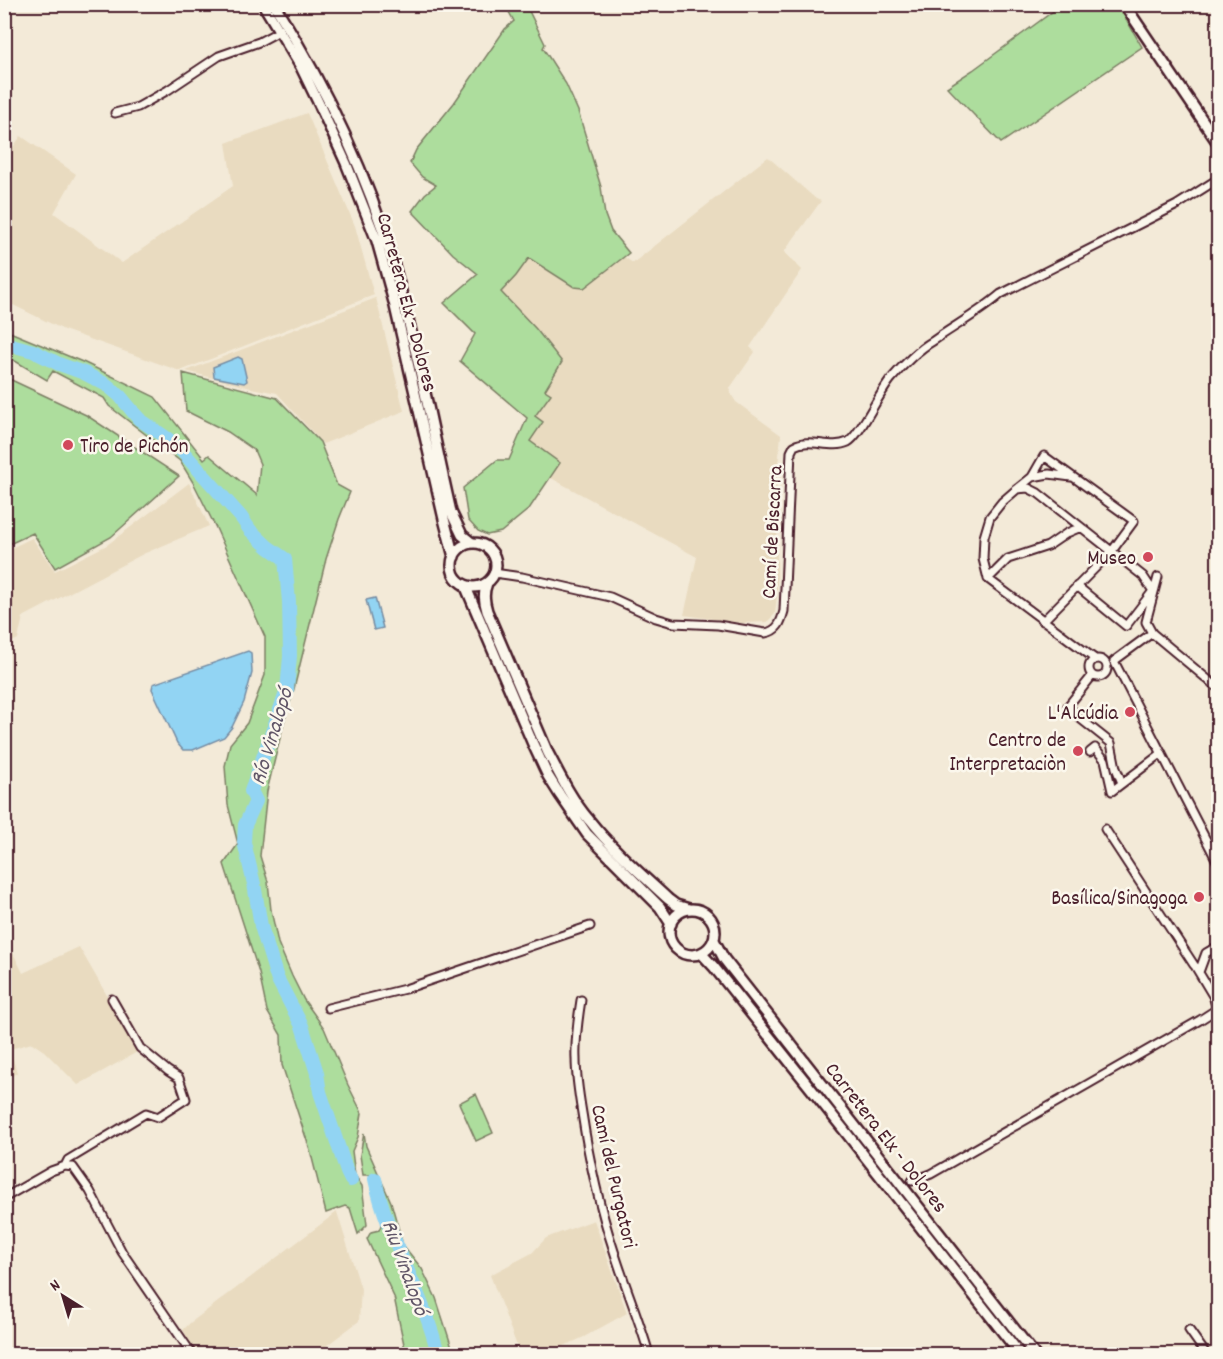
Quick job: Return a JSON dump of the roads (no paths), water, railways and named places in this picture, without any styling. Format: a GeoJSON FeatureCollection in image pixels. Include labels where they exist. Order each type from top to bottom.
{"type":"FeatureCollection","features":[{"type":"Feature","properties":{"kind":"main road","name":"Carretera Elx - Dolores"},"geometry":{"type":"LineString","coordinates":[[263,4],[321,106],[377,241],[394,302],[454,556]]}},
{"type":"Feature","properties":{"kind":"main road","name":"Carretera Elx - Dolores"},"geometry":{"type":"LineString","coordinates":[[274,4],[317,78],[362,177],[384,234],[396,273],[452,512],[462,535],[472,543]]}},
{"type":"Feature","properties":{"kind":"main road"},"geometry":{"type":"LineString","coordinates":[[1124,4],[1218,143]]}},
{"type":"Feature","properties":{"kind":"main road"},"geometry":{"type":"LineString","coordinates":[[671,924],[660,907],[587,834],[560,795],[538,756],[465,585],[455,576],[452,563],[459,549],[472,543],[490,550],[495,561],[494,573],[484,592],[487,611],[548,753],[579,807],[598,831],[668,899],[676,905],[699,910],[709,916],[714,923],[714,940],[708,948],[701,953],[688,955],[676,948],[670,937],[670,928],[676,915],[689,909]]}},
{"type":"Feature","properties":{"kind":"main road"},"geometry":{"type":"LineString","coordinates":[[465,585],[476,587],[487,583]]}},
{"type":"Feature","properties":{"kind":"main road","name":"Carretera Elx - Dolores"},"geometry":{"type":"LineString","coordinates":[[714,940],[723,959],[1034,1354]]}},
{"type":"Feature","properties":{"kind":"main road","name":"Carretera Elx - Dolores"},"geometry":{"type":"LineString","coordinates":[[701,953],[1020,1354]]}},
{"type":"Feature","properties":{"kind":"street"},"geometry":{"type":"LineString","coordinates":[[115,113],[138,107],[219,56],[259,42],[274,34]]}},
{"type":"Feature","properties":{"kind":"street","name":"Camí de Biscarra"},"geometry":{"type":"LineString","coordinates":[[494,573],[610,597],[656,618],[673,623],[718,625],[765,633],[773,631],[780,624],[784,611],[791,452],[794,446],[802,443],[849,442],[857,434],[891,378],[931,342],[987,306],[1001,294],[1177,205],[1218,179]]}},
{"type":"Feature","properties":{"kind":"street"},"geometry":{"type":"LineString","coordinates":[[1043,621],[1112,551],[1134,521],[1044,456],[1032,477],[1002,502],[990,517],[984,537],[983,559],[988,579],[1043,621],[1095,659]]}},
{"type":"Feature","properties":{"kind":"street"},"geometry":{"type":"LineString","coordinates":[[1032,477],[1049,474],[1076,479]]}},
{"type":"Feature","properties":{"kind":"street"},"geometry":{"type":"LineString","coordinates":[[1017,489],[1028,488],[1038,493],[1143,576],[1154,591]]}},
{"type":"Feature","properties":{"kind":"street"},"geometry":{"type":"LineString","coordinates":[[988,579],[1008,559],[1048,546],[1081,527]]}},
{"type":"Feature","properties":{"kind":"street"},"geometry":{"type":"LineString","coordinates":[[1158,577],[1146,622],[1152,633],[1218,688]]}},
{"type":"Feature","properties":{"kind":"street"},"geometry":{"type":"LineString","coordinates":[[1077,586],[1126,626],[1154,591]]}},
{"type":"Feature","properties":{"kind":"street"},"geometry":{"type":"LineString","coordinates":[[1092,676],[1105,675],[1107,666],[1152,633]]}},
{"type":"Feature","properties":{"kind":"street"},"geometry":{"type":"LineString","coordinates":[[1092,676],[1088,668],[1090,662],[1102,659],[1107,666]]}},
{"type":"Feature","properties":{"kind":"street"},"geometry":{"type":"LineString","coordinates":[[1114,661],[1218,863]]}},
{"type":"Feature","properties":{"kind":"street"},"geometry":{"type":"LineString","coordinates":[[1092,676],[1068,706],[1111,743],[1116,768],[1122,783]]}},
{"type":"Feature","properties":{"kind":"street"},"geometry":{"type":"LineString","coordinates":[[1090,752],[1095,748],[1105,760],[1112,791],[1162,753]]}},
{"type":"Feature","properties":{"kind":"street"},"geometry":{"type":"LineString","coordinates":[[912,1181],[931,1174],[1218,1009],[1196,968],[1105,829]]}},
{"type":"Feature","properties":{"kind":"street"},"geometry":{"type":"LineString","coordinates":[[328,1008],[405,988],[590,926]]}},
{"type":"Feature","properties":{"kind":"street"},"geometry":{"type":"LineString","coordinates":[[1196,968],[1206,953],[1218,946]]}},
{"type":"Feature","properties":{"kind":"street"},"geometry":{"type":"LineString","coordinates":[[65,1166],[69,1160],[146,1113],[158,1117],[186,1099],[179,1078],[140,1048],[112,999]]}},
{"type":"Feature","properties":{"kind":"street","name":"Camí del Purgatori"},"geometry":{"type":"LineString","coordinates":[[581,1000],[576,1057],[586,1139],[597,1192],[614,1252],[649,1354]]}},
{"type":"Feature","properties":{"kind":"street"},"geometry":{"type":"LineString","coordinates":[[4,1198],[51,1171],[65,1166],[73,1167],[90,1191],[122,1252],[192,1354]]}},
{"type":"Feature","properties":{"kind":"street"},"geometry":{"type":"LineString","coordinates":[[1189,1330],[1206,1354]]}},
{"type":"Feature","properties":{"kind":"water"},"geometry":{"type":"Polygon","coordinates":[[[238,357],[242,359],[247,381],[244,383],[214,377],[213,367],[238,357]]]}},
{"type":"Feature","properties":{"kind":"water"},"geometry":{"type":"Polygon","coordinates":[[[375,598],[383,628],[374,630],[366,600],[375,598]]]}},
{"type":"Feature","properties":{"kind":"water"},"geometry":{"type":"Polygon","coordinates":[[[248,651],[251,653],[252,673],[244,702],[232,727],[224,737],[193,750],[183,750],[177,743],[152,689],[153,684],[248,651]]]}},
{"type":"Feature","properties":{"kind":"waterway","name":"Río Vinalopó"},"geometry":{"type":"LineString","coordinates":[[4,343],[33,351],[107,385],[120,396],[139,419],[182,451],[250,530],[285,559],[290,656],[287,690],[251,791],[256,801],[245,825],[244,842],[261,926],[277,978],[302,1026],[317,1073],[320,1092],[351,1180]]}},
{"type":"Feature","properties":{"kind":"waterway","name":"Riu Vinalopó"},"geometry":{"type":"LineString","coordinates":[[375,1179],[388,1224],[424,1310],[438,1354]]}},
{"type":"Feature","properties":{"kind":"place","name":"Tiro de Pichón"},"geometry":{"type":"Point","coordinates":[68,445]}},
{"type":"Feature","properties":{"kind":"place","name":"Museo"},"geometry":{"type":"Point","coordinates":[1148,557]}},
{"type":"Feature","properties":{"kind":"place","name":"L'Alcúdia"},"geometry":{"type":"Point","coordinates":[1130,712]}},
{"type":"Feature","properties":{"kind":"place","name":"Centro de Interpretaciòn"},"geometry":{"type":"Point","coordinates":[1078,751]}},
{"type":"Feature","properties":{"kind":"place","name":"Basílica/Sinagoga"},"geometry":{"type":"Point","coordinates":[1199,897]}}]}
